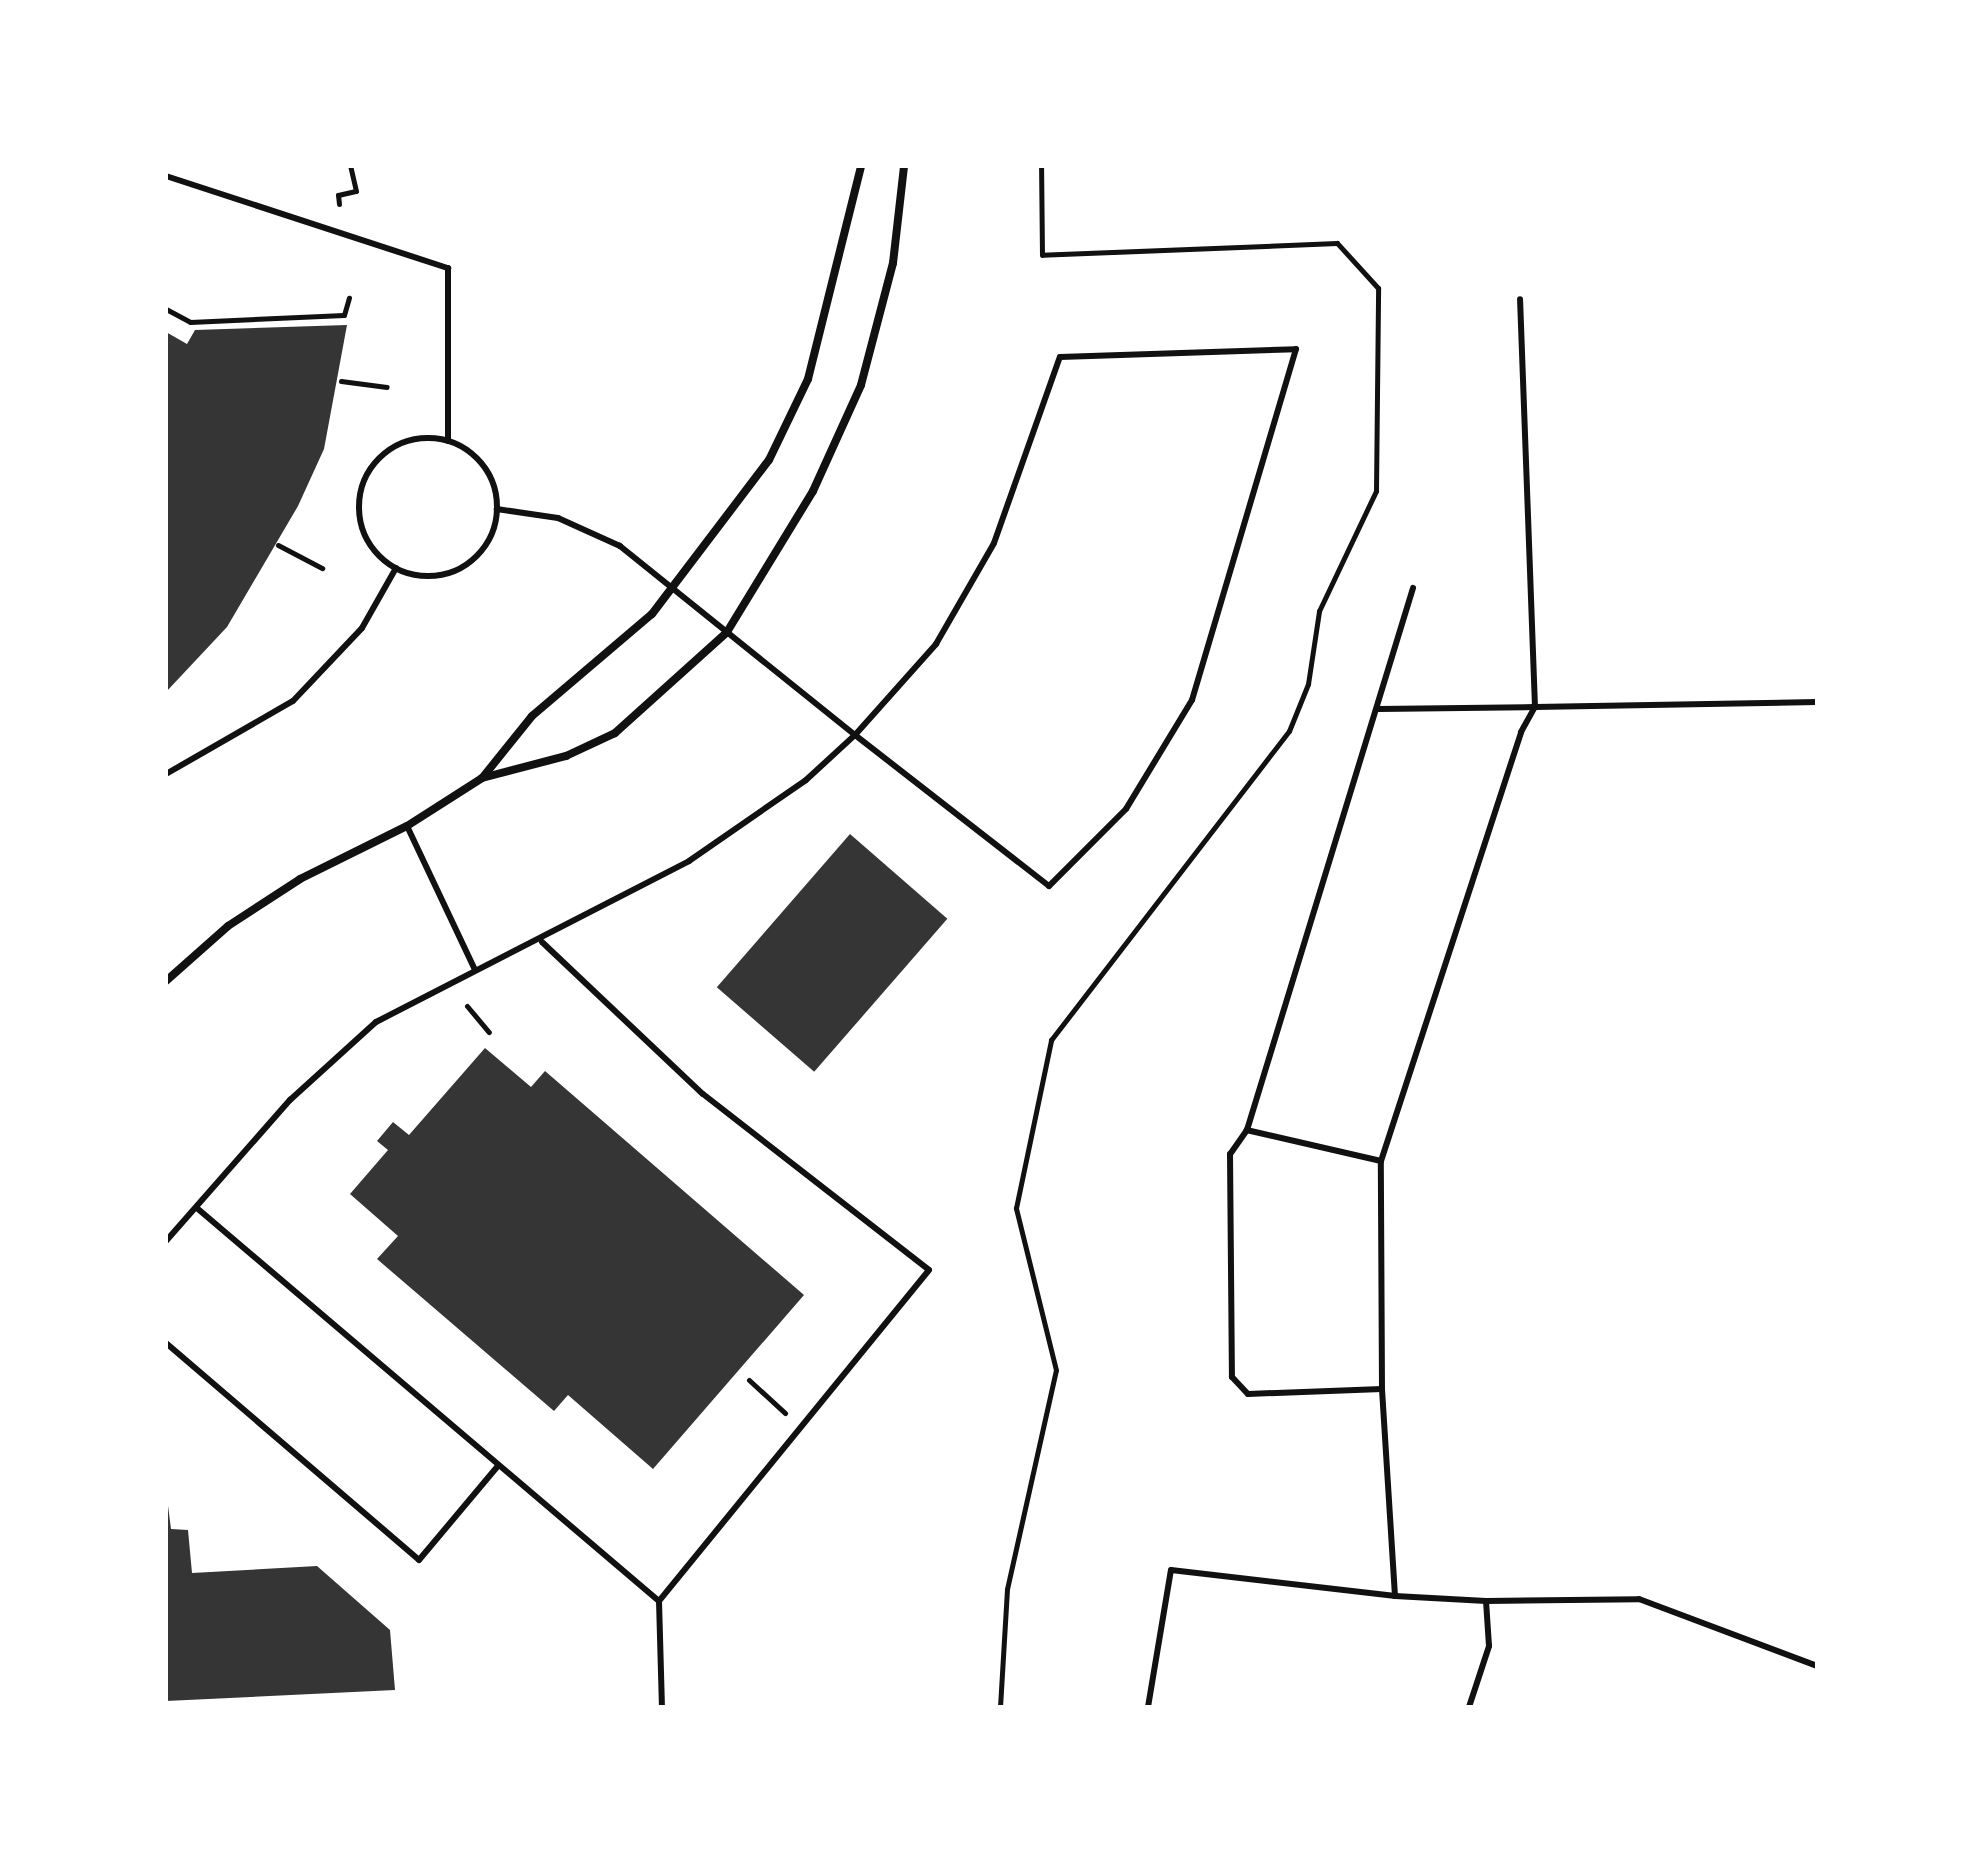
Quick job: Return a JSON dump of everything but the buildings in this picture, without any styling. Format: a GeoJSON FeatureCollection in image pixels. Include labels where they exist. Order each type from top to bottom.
{"type":"FeatureCollection","features":[{"type":"Feature","properties":{"kind":"street"},"geometry":{"type":"LineString","coordinates":[[482,778],[532,716],[674,589],[769,460],[808,379],[861,166]]}},
{"type":"Feature","properties":{"kind":"street"},"geometry":{"type":"LineString","coordinates":[[166,981],[228,926],[300,879],[407,826],[482,778],[566,756],[615,733],[727,632],[813,491],[861,385],[893,263],[904,166]]}},
{"type":"Feature","properties":{"kind":"lane"},"geometry":{"type":"LineString","coordinates":[[166,176],[448,268],[448,441]]}},
{"type":"Feature","properties":{"kind":"lane"},"geometry":{"type":"LineString","coordinates":[[1395,1596],[1382,1389],[1381,1161],[1521,732],[1535,707],[1520,299]]}},
{"type":"Feature","properties":{"kind":"lane"},"geometry":{"type":"LineString","coordinates":[[166,1241],[198,1209],[290,1100],[376,1022],[475,970],[542,942],[717,843],[806,780],[855,735],[936,644],[994,543],[1060,357],[1296,349],[1192,700],[1126,809],[1049,886],[855,735],[674,589],[588,530],[497,509]]}},
{"type":"Feature","properties":{"kind":"lane"},"geometry":{"type":"LineString","coordinates":[[414,440],[448,441],[484,466],[497,509],[485,546],[455,571],[415,575],[396,568],[365,537],[360,492],[383,454],[414,440]]}},
{"type":"Feature","properties":{"kind":"lane"},"geometry":{"type":"LineString","coordinates":[[166,774],[293,701],[362,628],[396,568]]}},
{"type":"Feature","properties":{"kind":"lane"},"geometry":{"type":"LineString","coordinates":[[1382,1389],[1248,1394],[1232,1377],[1230,1154],[1247,1130],[1379,709],[1413,588]]}},
{"type":"Feature","properties":{"kind":"lane"},"geometry":{"type":"LineString","coordinates":[[1379,709],[1817,702]]}},
{"type":"Feature","properties":{"kind":"lane"},"geometry":{"type":"LineString","coordinates":[[407,826],[475,970]]}},
{"type":"Feature","properties":{"kind":"lane"},"geometry":{"type":"LineString","coordinates":[[542,942],[703,1094],[929,1270],[659,1601],[662,1707]]}},
{"type":"Feature","properties":{"kind":"lane"},"geometry":{"type":"LineString","coordinates":[[1247,1130],[1381,1161]]}},
{"type":"Feature","properties":{"kind":"lane"},"geometry":{"type":"LineString","coordinates":[[198,1209],[659,1601]]}},
{"type":"Feature","properties":{"kind":"lane"},"geometry":{"type":"LineString","coordinates":[[166,1343],[419,1560],[498,1466]]}},
{"type":"Feature","properties":{"kind":"lane"},"geometry":{"type":"LineString","coordinates":[[1148,1707],[1171,1570],[1395,1596],[1486,1601],[1639,1599],[1817,1666]]}},
{"type":"Feature","properties":{"kind":"lane"},"geometry":{"type":"LineString","coordinates":[[1469,1707],[1489,1646],[1486,1601]]}},
{"type":"Feature","properties":{"kind":"path"},"geometry":{"type":"LineString","coordinates":[[339,204],[338,195],[356,191],[350,166]]}},
{"type":"Feature","properties":{"kind":"path"},"geometry":{"type":"LineString","coordinates":[[1000,1707],[1007,1589],[1056,1370],[1016,1208],[1051,1040],[1289,731],[1308,684],[1319,611],[1376,491],[1378,288],[1337,243],[1042,255],[1041,166]]}},
{"type":"Feature","properties":{"kind":"path"},"geometry":{"type":"LineString","coordinates":[[166,309],[190,322],[344,315],[349,298]]}},
{"type":"Feature","properties":{"kind":"path"},"geometry":{"type":"LineString","coordinates":[[341,381],[387,387]]}},
{"type":"Feature","properties":{"kind":"path"},"geometry":{"type":"LineString","coordinates":[[278,545],[322,568]]}},
{"type":"Feature","properties":{"kind":"path"},"geometry":{"type":"LineString","coordinates":[[467,1006],[489,1032]]}},
{"type":"Feature","properties":{"kind":"path"},"geometry":{"type":"LineString","coordinates":[[749,1380],[786,1414]]}}]}
